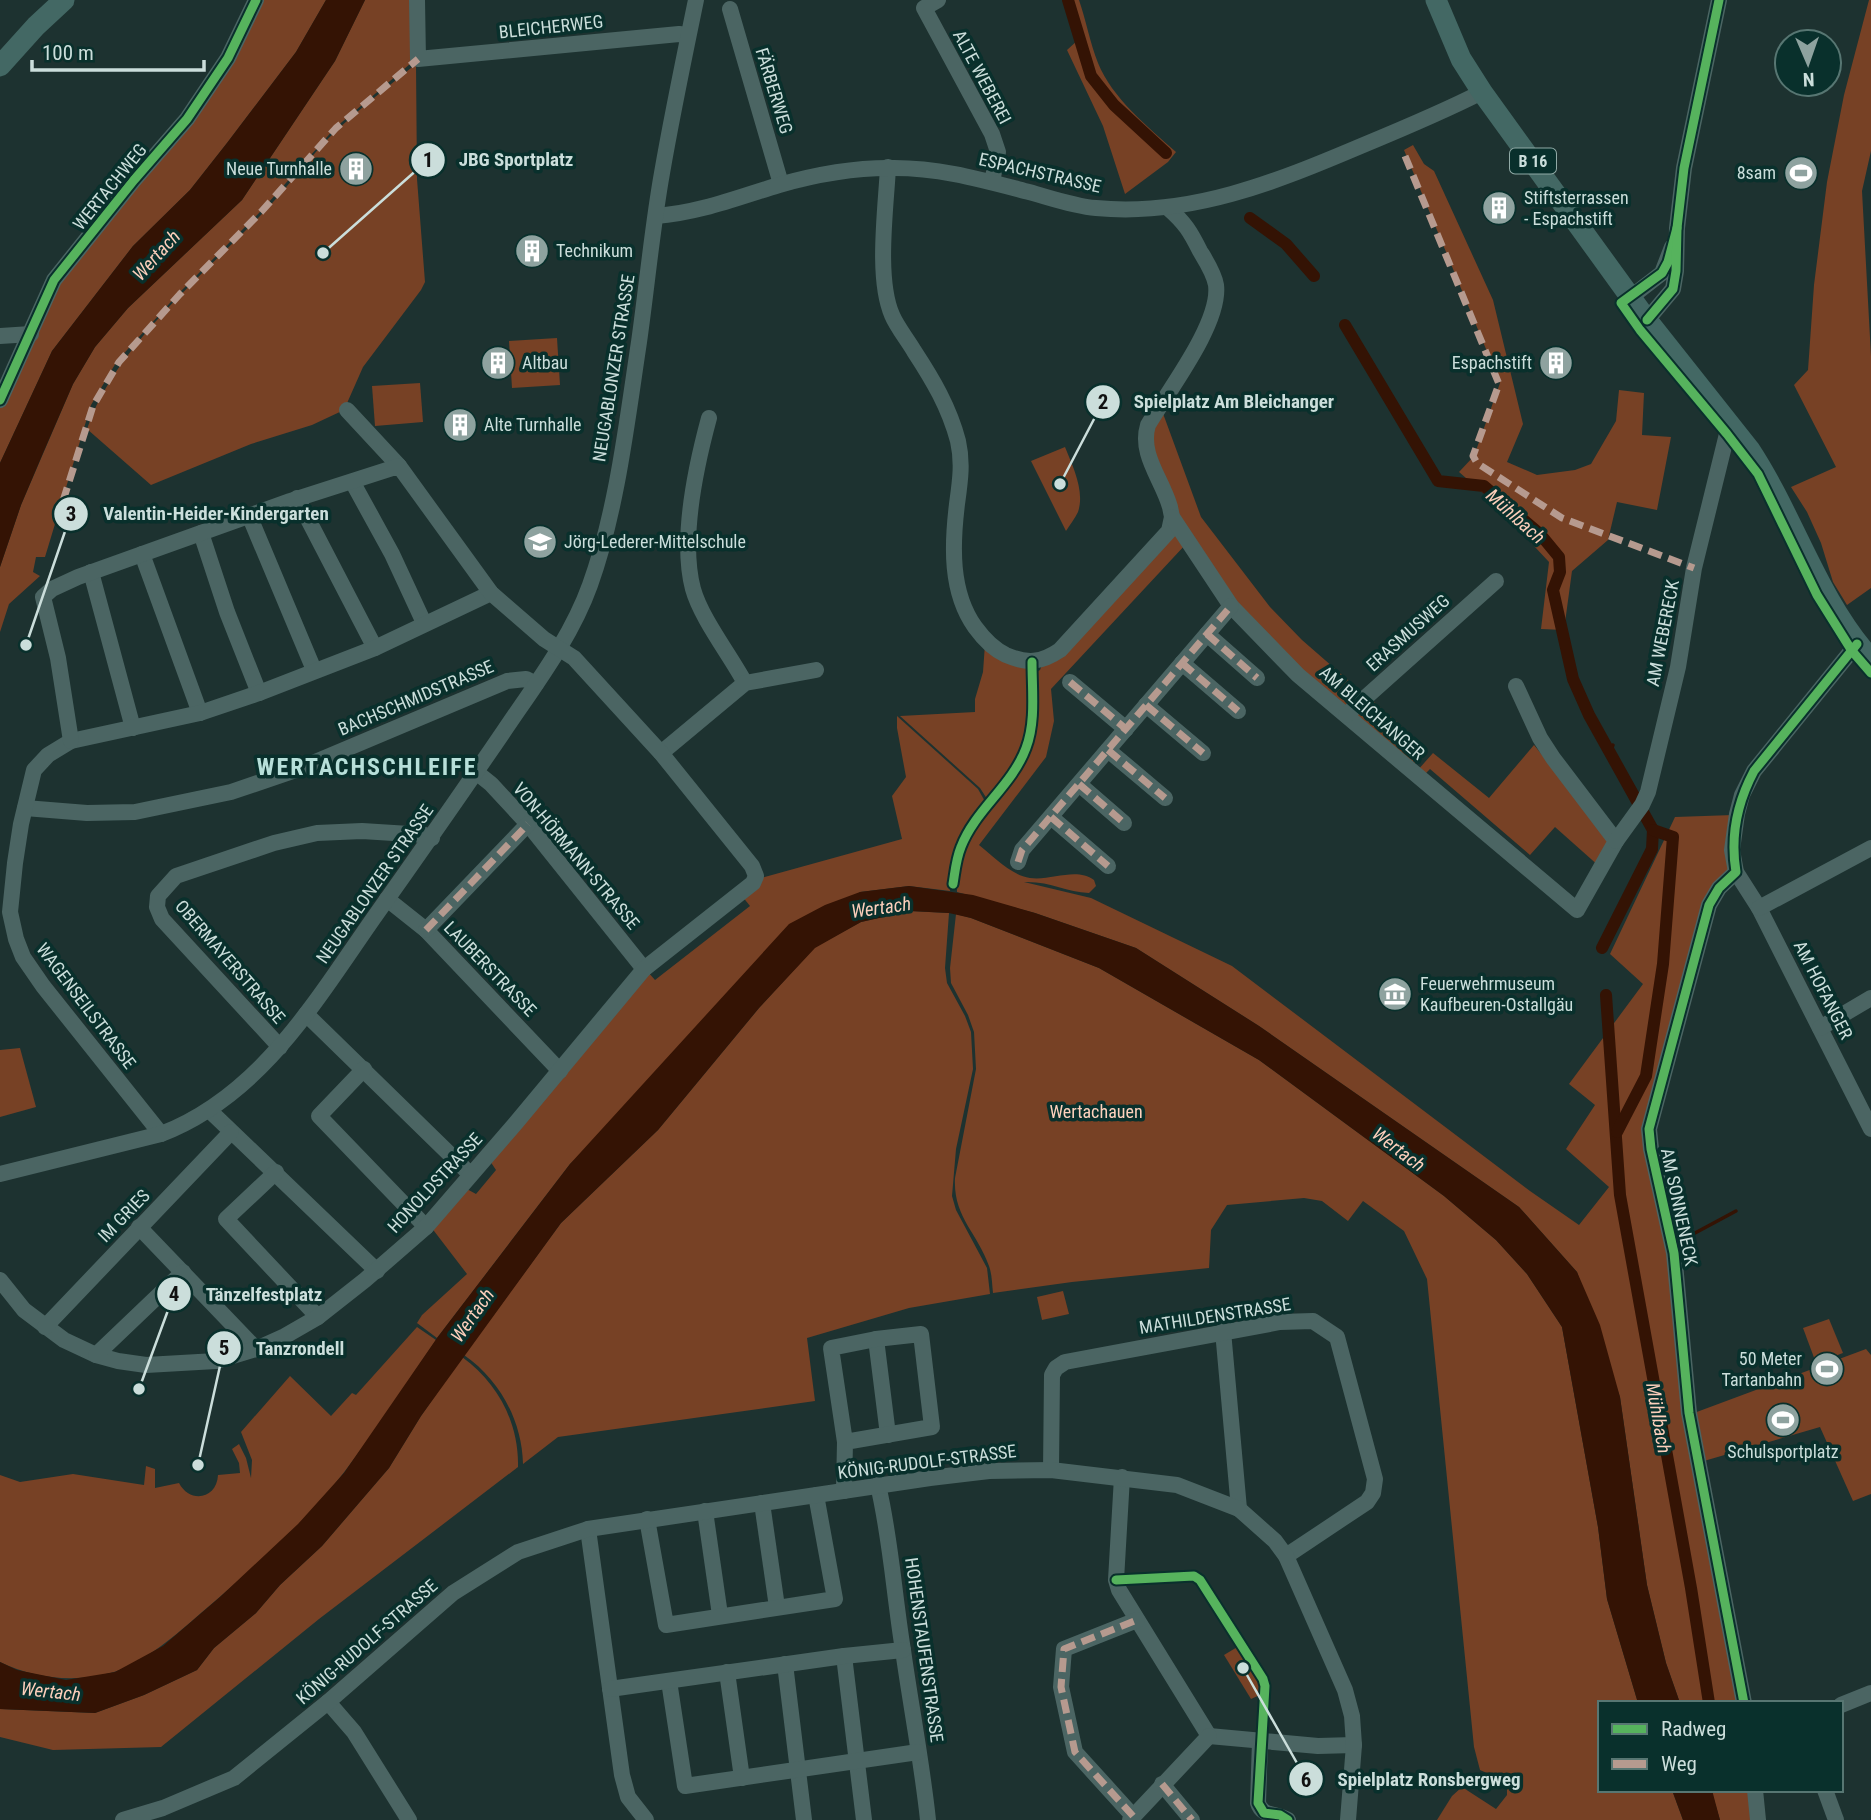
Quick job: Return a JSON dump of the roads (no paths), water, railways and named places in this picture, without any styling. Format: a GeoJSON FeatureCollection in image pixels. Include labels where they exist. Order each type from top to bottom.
{"type":"FeatureCollection","features":[{"type":"Feature","properties":{"kind":"main road"},"geometry":{"type":"LineString","coordinates":[[0,66],[64,0]]}},
{"type":"Feature","properties":{"kind":"main road","name":"B 16"},"geometry":{"type":"LineString","coordinates":[[1436,0],[1461,59],[1482,92],[1647,320],[1763,470],[1825,590],[1864,651]]}},
{"type":"Feature","properties":{"kind":"street","name":"WERTACHWEG"},"geometry":{"type":"LineString","coordinates":[[0,400],[54,280],[187,119],[228,58],[256,0]]}},
{"type":"Feature","properties":{"kind":"street","name":"BLEICHERWEG"},"geometry":{"type":"LineString","coordinates":[[417,0],[418,59],[679,34],[688,36]]}},
{"type":"Feature","properties":{"kind":"street","name":"NEUGABLONZER STRASSE"},"geometry":{"type":"LineString","coordinates":[[0,1174],[161,1134],[209,1110],[242,1085],[280,1047],[306,1014],[432,838],[559,649],[590,586],[606,533],[631,393],[662,175],[696,0]]}},
{"type":"Feature","properties":{"kind":"street","name":"ALTE WEBEREI"},"geometry":{"type":"LineString","coordinates":[[938,0],[924,8],[992,134],[998,152],[992,182]]}},
{"type":"Feature","properties":{"kind":"street"},"geometry":{"type":"LineString","coordinates":[[1647,320],[1673,289],[1684,168],[1719,0]]}},
{"type":"Feature","properties":{"kind":"street","name":"FÄRBERWEG"},"geometry":{"type":"LineString","coordinates":[[730,9],[781,184]]}},
{"type":"Feature","properties":{"kind":"street","name":"ESPACHSTRASSE"},"geometry":{"type":"LineString","coordinates":[[656,216],[685,213],[781,184],[833,173],[888,167],[932,169],[1096,208],[1168,208],[1213,199],[1292,176],[1482,92]]}},
{"type":"Feature","properties":{"kind":"street"},"geometry":{"type":"LineString","coordinates":[[888,167],[885,295],[892,316],[935,383],[950,414],[959,445],[961,482],[957,503],[955,556],[958,593],[969,618],[983,638],[1015,659],[1032,663],[1049,658],[1060,650],[1168,531],[1171,517]]}},
{"type":"Feature","properties":{"kind":"street","name":"AM BLEICHANGER"},"geometry":{"type":"LineString","coordinates":[[1168,208],[1184,222],[1212,271],[1216,286],[1215,305],[1209,325],[1159,405],[1145,435],[1144,446],[1167,497],[1171,517],[1231,606],[1298,675],[1577,910]]}},
{"type":"Feature","properties":{"kind":"street"},"geometry":{"type":"LineString","coordinates":[[1631,297],[1662,273],[1677,228]]}},
{"type":"Feature","properties":{"kind":"street"},"geometry":{"type":"LineString","coordinates":[[0,336],[31,334]]}},
{"type":"Feature","properties":{"kind":"street"},"geometry":{"type":"LineString","coordinates":[[346,410],[399,466],[491,593],[544,639],[574,658],[660,753],[746,682],[816,670]]}},
{"type":"Feature","properties":{"kind":"street"},"geometry":{"type":"LineString","coordinates":[[709,418],[691,503],[690,570],[700,606],[746,682]]}},
{"type":"Feature","properties":{"kind":"street","name":"AM WEBERECK"},"geometry":{"type":"LineString","coordinates":[[1577,910],[1616,841],[1635,817],[1648,792],[1678,667],[1695,568],[1731,426]]}},
{"type":"Feature","properties":{"kind":"street"},"geometry":{"type":"LineString","coordinates":[[399,466],[249,515],[91,572],[52,589],[43,597],[65,699],[71,741],[200,713],[259,693],[375,648],[491,593]]}},
{"type":"Feature","properties":{"kind":"street"},"geometry":{"type":"LineString","coordinates":[[352,482],[392,554],[424,623]]}},
{"type":"Feature","properties":{"kind":"street"},"geometry":{"type":"LineString","coordinates":[[297,498],[375,648]]}},
{"type":"Feature","properties":{"kind":"street"},"geometry":{"type":"LineString","coordinates":[[249,515],[314,670]]}},
{"type":"Feature","properties":{"kind":"street"},"geometry":{"type":"LineString","coordinates":[[201,533],[227,612],[259,693]]}},
{"type":"Feature","properties":{"kind":"street"},"geometry":{"type":"LineString","coordinates":[[142,554],[200,713]]}},
{"type":"Feature","properties":{"kind":"street"},"geometry":{"type":"LineString","coordinates":[[91,572],[133,728]]}},
{"type":"Feature","properties":{"kind":"street","name":"ERASMUSWEG"},"geometry":{"type":"LineString","coordinates":[[1346,715],[1496,581]]}},
{"type":"Feature","properties":{"kind":"street"},"geometry":{"type":"LineString","coordinates":[[1018,862],[1022,850],[1231,606]]}},
{"type":"Feature","properties":{"kind":"street"},"geometry":{"type":"LineString","coordinates":[[1206,634],[1257,678]]}},
{"type":"Feature","properties":{"kind":"street"},"geometry":{"type":"LineString","coordinates":[[1736,872],[1732,850],[1737,814],[1742,795],[1754,771],[1864,651]]}},
{"type":"Feature","properties":{"kind":"street"},"geometry":{"type":"LineString","coordinates":[[1182,663],[1238,710]]}},
{"type":"Feature","properties":{"kind":"street","name":"BACHSCHMIDSTRASSE"},"geometry":{"type":"LineString","coordinates":[[25,808],[87,813],[135,812],[231,792],[296,770],[507,681],[526,679],[536,684]]}},
{"type":"Feature","properties":{"kind":"street"},"geometry":{"type":"LineString","coordinates":[[1070,682],[1126,729]]}},
{"type":"Feature","properties":{"kind":"street"},"geometry":{"type":"LineString","coordinates":[[1516,686],[1553,758],[1616,841]]}},
{"type":"Feature","properties":{"kind":"street"},"geometry":{"type":"LineString","coordinates":[[1146,705],[1202,753]]}},
{"type":"Feature","properties":{"kind":"street","name":"WAGENSEILSTRASSE"},"geometry":{"type":"LineString","coordinates":[[71,741],[48,755],[34,770],[15,863],[10,912],[19,948],[43,986],[161,1134]]}},
{"type":"Feature","properties":{"kind":"street"},"geometry":{"type":"LineString","coordinates":[[1108,750],[1165,798]]}},
{"type":"Feature","properties":{"kind":"street","name":"HONOLDSTRASSE"},"geometry":{"type":"LineString","coordinates":[[0,1280],[24,1310],[64,1340],[96,1355],[146,1365],[192,1364],[216,1361],[256,1349],[285,1336],[318,1317],[377,1271],[426,1227],[644,969],[752,883],[755,871],[660,753]]}},
{"type":"Feature","properties":{"kind":"street","name":"VON-HÖRMANN-STRASSE"},"geometry":{"type":"LineString","coordinates":[[476,772],[491,784],[528,824],[644,969]]}},
{"type":"Feature","properties":{"kind":"street"},"geometry":{"type":"LineString","coordinates":[[1079,784],[1125,822]]}},
{"type":"Feature","properties":{"kind":"street"},"geometry":{"type":"LineString","coordinates":[[1051,817],[1108,866]]}},
{"type":"Feature","properties":{"kind":"street"},"geometry":{"type":"LineString","coordinates":[[426,930],[528,824]]}},
{"type":"Feature","properties":{"kind":"street","name":"OBERMAYERSTRASSE"},"geometry":{"type":"LineString","coordinates":[[280,1047],[162,919],[157,907],[158,896],[163,887],[176,876],[274,843],[317,834],[362,831],[425,835],[432,838]]}},
{"type":"Feature","properties":{"kind":"street"},"geometry":{"type":"LineString","coordinates":[[1759,908],[1871,848]]}},
{"type":"Feature","properties":{"kind":"street","name":"AM HOFANGER"},"geometry":{"type":"LineString","coordinates":[[1736,872],[1759,908],[1871,1129]]}},
{"type":"Feature","properties":{"kind":"street","name":"AM SONNENECK"},"geometry":{"type":"LineString","coordinates":[[1736,872],[1719,888],[1709,905],[1649,1129],[1650,1149],[1676,1265],[1689,1413],[1744,1701]]}},
{"type":"Feature","properties":{"kind":"street","name":"LAUBERSTRASSE"},"geometry":{"type":"LineString","coordinates":[[387,899],[426,930],[559,1071]]}},
{"type":"Feature","properties":{"kind":"street"},"geometry":{"type":"LineString","coordinates":[[1820,1028],[1871,998]]}},
{"type":"Feature","properties":{"kind":"street"},"geometry":{"type":"LineString","coordinates":[[306,1014],[470,1174]]}},
{"type":"Feature","properties":{"kind":"street"},"geometry":{"type":"LineString","coordinates":[[363,1069],[319,1115],[426,1227]]}},
{"type":"Feature","properties":{"kind":"street"},"geometry":{"type":"LineString","coordinates":[[209,1110],[377,1271]]}},
{"type":"Feature","properties":{"kind":"street","name":"IM GRIES"},"geometry":{"type":"LineString","coordinates":[[45,1326],[231,1132]]}},
{"type":"Feature","properties":{"kind":"street"},"geometry":{"type":"LineString","coordinates":[[276,1172],[226,1219],[318,1317]]}},
{"type":"Feature","properties":{"kind":"street"},"geometry":{"type":"LineString","coordinates":[[139,1227],[256,1349]]}},
{"type":"Feature","properties":{"kind":"street"},"geometry":{"type":"LineString","coordinates":[[96,1355],[183,1272]]}},
{"type":"Feature","properties":{"kind":"street","name":"MATHILDENSTRASSE"},"geometry":{"type":"LineString","coordinates":[[1051,1470],[1052,1375],[1056,1368],[1065,1362],[1223,1331],[1280,1322],[1313,1321],[1337,1337],[1375,1479],[1373,1493],[1367,1502],[1286,1556]]}},
{"type":"Feature","properties":{"kind":"street"},"geometry":{"type":"LineString","coordinates":[[1223,1331],[1239,1509]]}},
{"type":"Feature","properties":{"kind":"street"},"geometry":{"type":"LineString","coordinates":[[844,1491],[845,1442],[831,1348],[921,1334],[932,1427],[845,1442]]}},
{"type":"Feature","properties":{"kind":"street"},"geometry":{"type":"LineString","coordinates":[[876,1339],[888,1435]]}},
{"type":"Feature","properties":{"kind":"street","name":"KÖNIG-RUDOLF-STRASSE"},"geometry":{"type":"LineString","coordinates":[[123,1820],[165,1814],[234,1778],[328,1702],[453,1593],[518,1552],[588,1529],[647,1519],[989,1471],[1051,1470],[1177,1485],[1239,1509],[1275,1541],[1286,1556],[1345,1690],[1352,1716],[1354,1745],[1348,1820]]}},
{"type":"Feature","properties":{"kind":"street"},"geometry":{"type":"LineString","coordinates":[[1122,1477],[1116,1580],[1119,1590],[1209,1736]]}},
{"type":"Feature","properties":{"kind":"street","name":"HOHENSTAUFENSTRASSE"},"geometry":{"type":"LineString","coordinates":[[878,1485],[889,1536],[928,1820]]}},
{"type":"Feature","properties":{"kind":"street","name":"KÖNIG-RUDOLF-STRASSE"},"geometry":{"type":"LineString","coordinates":[[647,1519],[666,1625],[719,1615],[835,1600],[816,1495]]}},
{"type":"Feature","properties":{"kind":"street"},"geometry":{"type":"LineString","coordinates":[[762,1503],[777,1607]]}},
{"type":"Feature","properties":{"kind":"street"},"geometry":{"type":"LineString","coordinates":[[705,1511],[719,1615]]}},
{"type":"Feature","properties":{"kind":"street"},"geometry":{"type":"LineString","coordinates":[[588,1529],[616,1741],[628,1797],[646,1820]]}},
{"type":"Feature","properties":{"kind":"street"},"geometry":{"type":"LineString","coordinates":[[1137,1620],[1064,1649],[1061,1678],[1074,1752],[1132,1818],[1209,1736]]}},
{"type":"Feature","properties":{"kind":"street"},"geometry":{"type":"LineString","coordinates":[[610,1689],[903,1650]]}},
{"type":"Feature","properties":{"kind":"street"},"geometry":{"type":"LineString","coordinates":[[844,1656],[864,1820]]}},
{"type":"Feature","properties":{"kind":"street"},"geometry":{"type":"LineString","coordinates":[[785,1664],[804,1820]]}},
{"type":"Feature","properties":{"kind":"street"},"geometry":{"type":"LineString","coordinates":[[727,1672],[742,1778]]}},
{"type":"Feature","properties":{"kind":"street"},"geometry":{"type":"LineString","coordinates":[[669,1681],[685,1786],[918,1752]]}},
{"type":"Feature","properties":{"kind":"street"},"geometry":{"type":"LineString","coordinates":[[1843,1704],[1871,1693]]}},
{"type":"Feature","properties":{"kind":"street"},"geometry":{"type":"LineString","coordinates":[[328,1702],[354,1732],[409,1820]]}},
{"type":"Feature","properties":{"kind":"street"},"geometry":{"type":"LineString","coordinates":[[1209,1736],[1318,1745],[1354,1745]]}},
{"type":"Feature","properties":{"kind":"street"},"geometry":{"type":"LineString","coordinates":[[1260,1741],[1260,1810],[1288,1820]]}},
{"type":"Feature","properties":{"kind":"street"},"geometry":{"type":"LineString","coordinates":[[1162,1784],[1192,1820]]}},
{"type":"Feature","properties":{"kind":"street"},"geometry":{"type":"LineString","coordinates":[[1755,1792],[1758,1820]]}},
{"type":"Feature","properties":{"kind":"street"},"geometry":{"type":"LineString","coordinates":[[1826,1792],[1836,1820]]}},
{"type":"Feature","properties":{"kind":"water","name":"Wertach"},"geometry":{"type":"Polygon","coordinates":[[[326,0],[365,0],[335,61],[242,200],[128,308],[95,347],[73,384],[43,453],[21,505],[0,567],[0,463],[52,351],[133,246],[190,190],[227,143],[296,52],[326,0]]]}},
{"type":"Feature","properties":{"kind":"water","name":"Wertach"},"geometry":{"type":"Polygon","coordinates":[[[909,886],[973,895],[1136,948],[1259,1026],[1519,1207],[1577,1272],[1600,1325],[1620,1397],[1647,1585],[1666,1663],[1679,1701],[1637,1701],[1607,1599],[1598,1527],[1562,1327],[1527,1274],[1496,1240],[1444,1196],[1259,1060],[1099,968],[971,918],[949,913],[910,911],[861,922],[815,948],[759,1008],[658,1130],[561,1223],[421,1416],[389,1468],[322,1546],[280,1585],[256,1613],[214,1648],[197,1670],[144,1695],[95,1713],[0,1709],[0,1662],[17,1670],[66,1680],[115,1672],[163,1646],[298,1524],[344,1473],[437,1338],[570,1164],[789,924],[825,905],[860,892],[909,886]]]}},
{"type":"Feature","properties":{"kind":"water"},"geometry":{"type":"Polygon","coordinates":[[[1673,1792],[1713,1792],[1720,1820],[1683,1820],[1673,1792]]]}},
{"type":"Feature","properties":{"kind":"waterway","name":"Mühlbach"},"geometry":{"type":"LineString","coordinates":[[1068,0],[1091,76],[1114,105],[1166,153]]}},
{"type":"Feature","properties":{"kind":"waterway","name":"Mühlbach"},"geometry":{"type":"LineString","coordinates":[[1250,218],[1286,244],[1314,276]]}},
{"type":"Feature","properties":{"kind":"waterway","name":"Mühlbach"},"geometry":{"type":"LineString","coordinates":[[1345,325],[1438,481],[1484,486],[1540,534],[1559,557],[1560,572],[1553,590],[1573,679],[1589,715],[1653,830],[1652,849],[1602,948]]}},
{"type":"Feature","properties":{"kind":"waterway","name":"Mühlbach"},"geometry":{"type":"LineString","coordinates":[[1610,752],[1613,745]]}},
{"type":"Feature","properties":{"kind":"waterway","name":"Mühlbach"},"geometry":{"type":"LineString","coordinates":[[1617,1132],[1646,1076],[1663,964],[1673,837],[1653,830]]}},
{"type":"Feature","properties":{"kind":"waterway","name":"Mühlbach"},"geometry":{"type":"LineString","coordinates":[[1606,995],[1620,1195],[1709,1701]]}},
{"type":"Feature","properties":{"kind":"waterway"},"geometry":{"type":"LineString","coordinates":[[1682,1240],[1736,1211]]}},
{"type":"Feature","properties":{"kind":"place","name":"Neue Turnhalle"},"geometry":{"type":"Point","coordinates":[356,169]}},
{"type":"Feature","properties":{"kind":"place","name":"8sam"},"geometry":{"type":"Point","coordinates":[1801,173]}},
{"type":"Feature","properties":{"kind":"place","name":"Stiftsterrassen - Espachstift"},"geometry":{"type":"Point","coordinates":[1499,208]}},
{"type":"Feature","properties":{"kind":"place","name":"Technikum"},"geometry":{"type":"Point","coordinates":[532,251]}},
{"type":"Feature","properties":{"kind":"place","name":"JBG Sportplatz"},"geometry":{"type":"Point","coordinates":[323,253]}},
{"type":"Feature","properties":{"kind":"place","name":"Altbau"},"geometry":{"type":"Point","coordinates":[498,363]}},
{"type":"Feature","properties":{"kind":"place","name":"Espachstift"},"geometry":{"type":"Point","coordinates":[1556,363]}},
{"type":"Feature","properties":{"kind":"place","name":"Alte Turnhalle"},"geometry":{"type":"Point","coordinates":[460,425]}},
{"type":"Feature","properties":{"kind":"place","name":"Spielplatz Am Bleichanger"},"geometry":{"type":"Point","coordinates":[1060,484]}},
{"type":"Feature","properties":{"kind":"place","name":"Jörg-Lederer-Mittelschule"},"geometry":{"type":"Point","coordinates":[540,542]}},
{"type":"Feature","properties":{"kind":"place","name":"Valentin-Heider-Kindergarten"},"geometry":{"type":"Point","coordinates":[26,645]}},
{"type":"Feature","properties":{"kind":"place","name":"Feuerwehrmuseum Kaufbeuren-Ostallgäu"},"geometry":{"type":"Point","coordinates":[1395,994]}},
{"type":"Feature","properties":{"kind":"place","name":"50 Meter Tartanbahn"},"geometry":{"type":"Point","coordinates":[1827,1369]}},
{"type":"Feature","properties":{"kind":"place","name":"Tänzelfestplatz"},"geometry":{"type":"Point","coordinates":[139,1389]}},
{"type":"Feature","properties":{"kind":"place","name":"Schulsportplatz"},"geometry":{"type":"Point","coordinates":[1783,1420]}},
{"type":"Feature","properties":{"kind":"place","name":"Tanzrondell"},"geometry":{"type":"Point","coordinates":[198,1465]}},
{"type":"Feature","properties":{"kind":"place","name":"Spielplatz Ronsbergweg"},"geometry":{"type":"Point","coordinates":[1243,1668]}},
{"type":"Feature","properties":{"kind":"district","name":"WERTACHSCHLEIFE"},"geometry":{"type":"Point","coordinates":[367,767]}},
{"type":"Feature","properties":{"kind":"park label","name":"Wertachauen"},"geometry":{"type":"Point","coordinates":[1096,1112]}}]}
